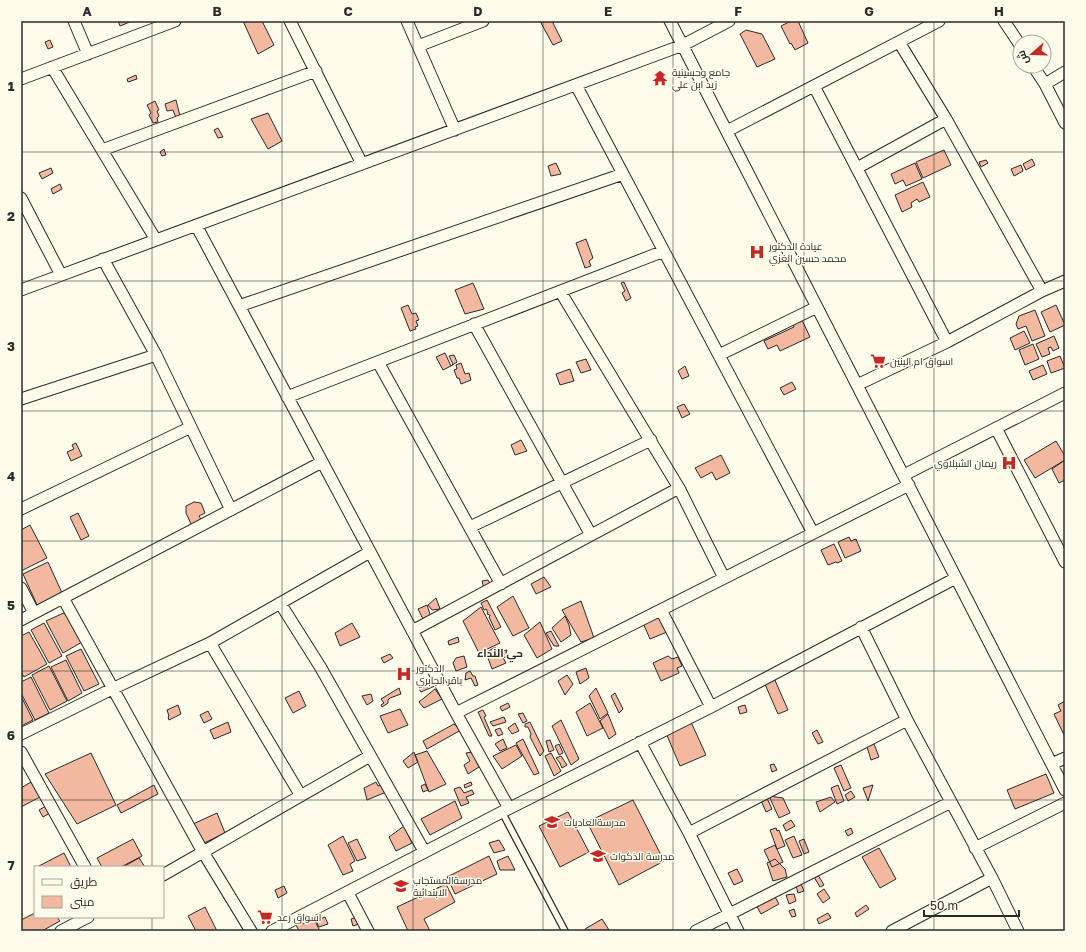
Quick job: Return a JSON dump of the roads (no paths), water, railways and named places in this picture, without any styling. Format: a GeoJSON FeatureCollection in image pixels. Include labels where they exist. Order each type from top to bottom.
{"type":"FeatureCollection","features":[{"type":"Feature","properties":{"kind":"street"},"geometry":{"type":"LineString","coordinates":[[74,21],[88,54]]}},
{"type":"Feature","properties":{"kind":"street"},"geometry":{"type":"LineString","coordinates":[[21,79],[175,21]]}},
{"type":"Feature","properties":{"kind":"street"},"geometry":{"type":"LineString","coordinates":[[290,21],[362,164]]}},
{"type":"Feature","properties":{"kind":"street"},"geometry":{"type":"LineString","coordinates":[[407,21],[455,130]]}},
{"type":"Feature","properties":{"kind":"street"},"geometry":{"type":"LineString","coordinates":[[418,46],[483,21]]}},
{"type":"Feature","properties":{"kind":"street"},"geometry":{"type":"LineString","coordinates":[[670,21],[1065,790]]}},
{"type":"Feature","properties":{"kind":"street"},"geometry":{"type":"LineString","coordinates":[[21,290],[683,45],[729,21]]}},
{"type":"Feature","properties":{"kind":"street"},"geometry":{"type":"LineString","coordinates":[[727,131],[939,21]]}},
{"type":"Feature","properties":{"kind":"street"},"geometry":{"type":"LineString","coordinates":[[1004,21],[1013,34]]}},
{"type":"Feature","properties":{"kind":"street"},"geometry":{"type":"LineString","coordinates":[[899,42],[946,119],[1042,291]]}},
{"type":"Feature","properties":{"kind":"street"},"geometry":{"type":"LineString","coordinates":[[52,67],[156,240]]}},
{"type":"Feature","properties":{"kind":"street"},"geometry":{"type":"LineString","coordinates":[[102,150],[316,72]]}},
{"type":"Feature","properties":{"kind":"street"},"geometry":{"type":"LineString","coordinates":[[1045,84],[1065,72]]}},
{"type":"Feature","properties":{"kind":"street"},"geometry":{"type":"LineString","coordinates":[[1038,74],[1065,123]]}},
{"type":"Feature","properties":{"kind":"street"},"geometry":{"type":"LineString","coordinates":[[576,85],[814,533]]}},
{"type":"Feature","properties":{"kind":"street"},"geometry":{"type":"LineString","coordinates":[[814,86],[947,342]]}},
{"type":"Feature","properties":{"kind":"street"},"geometry":{"type":"LineString","coordinates":[[857,168],[946,119]]}},
{"type":"Feature","properties":{"kind":"street"},"geometry":{"type":"LineString","coordinates":[[239,306],[623,174]]}},
{"type":"Feature","properties":{"kind":"street"},"geometry":{"type":"LineString","coordinates":[[21,198],[62,275]]}},
{"type":"Feature","properties":{"kind":"street"},"geometry":{"type":"LineString","coordinates":[[196,225],[456,713],[505,810]]}},
{"type":"Feature","properties":{"kind":"street"},"geometry":{"type":"LineString","coordinates":[[287,397],[664,251]]}},
{"type":"Feature","properties":{"kind":"street"},"geometry":{"type":"LineString","coordinates":[[103,259],[156,355],[231,510]]}},
{"type":"Feature","properties":{"kind":"street"},"geometry":{"type":"LineString","coordinates":[[857,385],[947,342],[1042,291],[1065,281]]}},
{"type":"Feature","properties":{"kind":"street"},"geometry":{"type":"LineString","coordinates":[[560,291],[680,488],[724,578]]}},
{"type":"Feature","properties":{"kind":"street"},"geometry":{"type":"LineString","coordinates":[[719,355],[817,307]]}},
{"type":"Feature","properties":{"kind":"street"},"geometry":{"type":"LineString","coordinates":[[474,324],[591,535]]}},
{"type":"Feature","properties":{"kind":"street"},"geometry":{"type":"LineString","coordinates":[[21,399],[156,355]]}},
{"type":"Feature","properties":{"kind":"street"},"geometry":{"type":"LineString","coordinates":[[378,362],[501,584]]}},
{"type":"Feature","properties":{"kind":"street"},"geometry":{"type":"LineString","coordinates":[[456,713],[814,533],[996,428],[1065,393]]}},
{"type":"Feature","properties":{"kind":"street"},"geometry":{"type":"LineString","coordinates":[[21,509],[191,427]]}},
{"type":"Feature","properties":{"kind":"street"},"geometry":{"type":"LineString","coordinates":[[996,428],[1065,562]]}},
{"type":"Feature","properties":{"kind":"street"},"geometry":{"type":"LineString","coordinates":[[470,527],[651,440]]}},
{"type":"Feature","properties":{"kind":"street"},"geometry":{"type":"LineString","coordinates":[[21,620],[322,462]]}},
{"type":"Feature","properties":{"kind":"street"},"geometry":{"type":"LineString","coordinates":[[412,631],[680,488]]}},
{"type":"Feature","properties":{"kind":"street"},"geometry":{"type":"LineString","coordinates":[[21,734],[210,643],[370,552]]}},
{"type":"Feature","properties":{"kind":"street"},"geometry":{"type":"LineString","coordinates":[[272,931],[424,851],[711,707],[956,578]]}},
{"type":"Feature","properties":{"kind":"street"},"geometry":{"type":"LineString","coordinates":[[21,588],[34,613]]}},
{"type":"Feature","properties":{"kind":"street"},"geometry":{"type":"LineString","coordinates":[[63,598],[202,852],[251,931]]}},
{"type":"Feature","properties":{"kind":"street"},"geometry":{"type":"LineString","coordinates":[[280,602],[321,668],[424,851]]}},
{"type":"Feature","properties":{"kind":"street"},"geometry":{"type":"LineString","coordinates":[[661,610],[711,707]]}},
{"type":"Feature","properties":{"kind":"street"},"geometry":{"type":"LineString","coordinates":[[862,627],[908,720],[992,878],[1018,931]]}},
{"type":"Feature","properties":{"kind":"street"},"geometry":{"type":"LineString","coordinates":[[210,643],[301,796]]}},
{"type":"Feature","properties":{"kind":"street"},"geometry":{"type":"LineString","coordinates":[[689,833],[908,720]]}},
{"type":"Feature","properties":{"kind":"street"},"geometry":{"type":"LineString","coordinates":[[640,742],[689,833],[738,931]]}},
{"type":"Feature","properties":{"kind":"street"},"geometry":{"type":"LineString","coordinates":[[21,752],[84,866]]}},
{"type":"Feature","properties":{"kind":"street"},"geometry":{"type":"LineString","coordinates":[[164,874],[370,756]]}},
{"type":"Feature","properties":{"kind":"street"},"geometry":{"type":"LineString","coordinates":[[1052,764],[1065,758]]}},
{"type":"Feature","properties":{"kind":"street"},"geometry":{"type":"LineString","coordinates":[[696,931],[951,802]]}},
{"type":"Feature","properties":{"kind":"street"},"geometry":{"type":"LineString","coordinates":[[975,848],[1065,803]]}},
{"type":"Feature","properties":{"kind":"street"},"geometry":{"type":"LineString","coordinates":[[892,931],[992,878]]}},
{"type":"Feature","properties":{"kind":"street"},"geometry":{"type":"LineString","coordinates":[[348,892],[368,931]]}},
{"type":"Feature","properties":{"kind":"street"},"geometry":{"type":"LineString","coordinates":[[61,931],[86,918]]}},
{"type":"Feature","properties":{"kind":"lane"},"geometry":{"type":"LineString","coordinates":[[505,810],[565,931]]}},
{"type":"Feature","properties":{"kind":"place","name":"جامع وحسينية زيد ابن علي"},"geometry":{"type":"Point","coordinates":[660,78]}},
{"type":"Feature","properties":{"kind":"place","name":"عيادة الدكتور محمد حسين الغزي"},"geometry":{"type":"Point","coordinates":[757,252]}},
{"type":"Feature","properties":{"kind":"place","name":"اسواق ام البنين"},"geometry":{"type":"Point","coordinates":[878,361]}},
{"type":"Feature","properties":{"kind":"place","name":"ريمان الشبلاوي"},"geometry":{"type":"Point","coordinates":[1009,463]}},
{"type":"Feature","properties":{"kind":"place","name":"الدكتور باقر الجابري"},"geometry":{"type":"Point","coordinates":[404,674]}},
{"type":"Feature","properties":{"kind":"place","name":"مدرسةالعاديات"},"geometry":{"type":"Point","coordinates":[552,822]}},
{"type":"Feature","properties":{"kind":"place","name":"مدرسة الذكوات"},"geometry":{"type":"Point","coordinates":[598,856]}},
{"type":"Feature","properties":{"kind":"place","name":"مدرسةالمستجاب الابتدائية"},"geometry":{"type":"Point","coordinates":[401,886]}},
{"type":"Feature","properties":{"kind":"place","name":"اسواق رعد"},"geometry":{"type":"Point","coordinates":[265,917]}},
{"type":"Feature","properties":{"kind":"district","name":"حي النداء"},"geometry":{"type":"Point","coordinates":[500,652]}}]}
